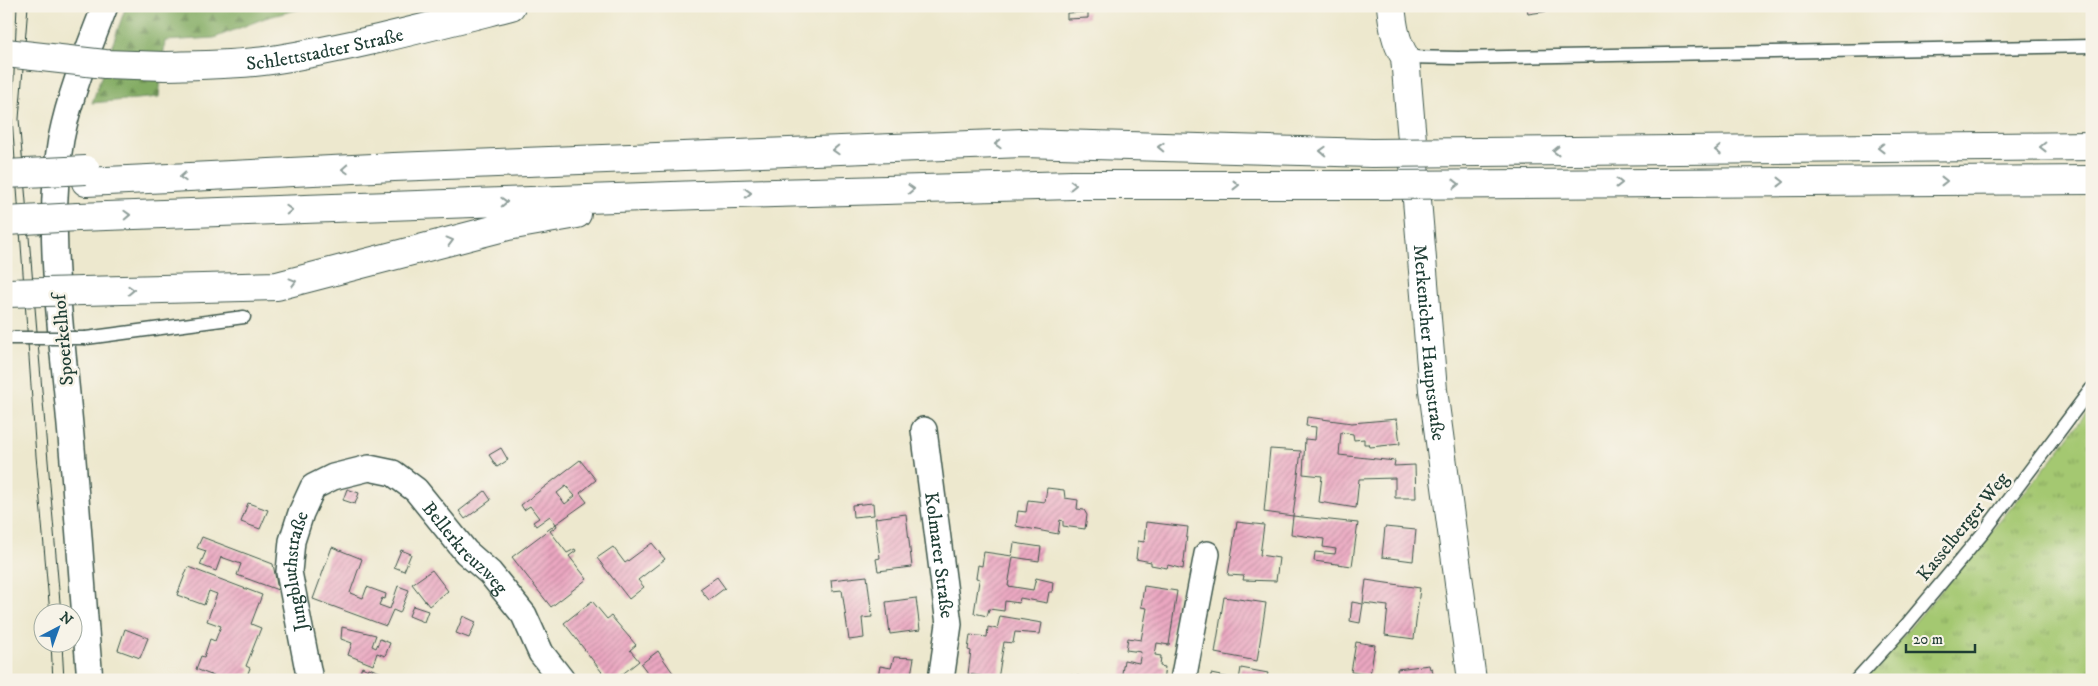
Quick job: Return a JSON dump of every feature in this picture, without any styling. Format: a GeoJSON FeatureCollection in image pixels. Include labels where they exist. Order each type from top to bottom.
{"type":"FeatureCollection","features":[{"type":"Feature","properties":{"kind":"main road","name":"Schlettstadter Straße"},"geometry":{"type":"LineString","coordinates":[[6,53],[105,64],[165,66],[238,64],[365,43],[511,6]]}},
{"type":"Feature","properties":{"kind":"main road","name":"Merkenicher Hauptstraße"},"geometry":{"type":"LineString","coordinates":[[1391,6],[1393,26],[1398,45],[1405,57],[1433,390],[1472,680]]}},
{"type":"Feature","properties":{"kind":"main road"},"geometry":{"type":"LineString","coordinates":[[6,174],[138,179],[1023,144],[1372,153],[2092,146]]}},
{"type":"Feature","properties":{"kind":"main road"},"geometry":{"type":"LineString","coordinates":[[6,188],[86,176]]}},
{"type":"Feature","properties":{"kind":"main road"},"geometry":{"type":"LineString","coordinates":[[6,221],[700,195],[1072,185],[2092,180]]}},
{"type":"Feature","properties":{"kind":"main road"},"geometry":{"type":"LineString","coordinates":[[6,292],[277,286],[508,226],[700,195]]}},
{"type":"Feature","properties":{"kind":"street","name":"Spoerkelhof"},"geometry":{"type":"LineString","coordinates":[[90,680],[71,431],[55,262],[56,199],[61,140],[80,72],[105,6]]}},
{"type":"Feature","properties":{"kind":"street","name":"Kolmarer Straße"},"geometry":{"type":"LineString","coordinates":[[924,430],[949,624],[941,680]]}},
{"type":"Feature","properties":{"kind":"street","name":"Bellerkreuzweg"},"geometry":{"type":"LineString","coordinates":[[333,477],[369,468],[393,473],[416,490],[466,552],[490,573],[524,615],[541,653],[562,680]]}},
{"type":"Feature","properties":{"kind":"street","name":"Jungbluthstraße"},"geometry":{"type":"LineString","coordinates":[[310,680],[289,572],[292,541],[301,513],[313,487],[333,477]]}},
{"type":"Feature","properties":{"kind":"street"},"geometry":{"type":"LineString","coordinates":[[1183,680],[1207,554]]}},
{"type":"Feature","properties":{"kind":"lane"},"geometry":{"type":"LineString","coordinates":[[1405,57],[1458,58],[2092,46]]}},
{"type":"Feature","properties":{"kind":"lane"},"geometry":{"type":"LineString","coordinates":[[6,338],[86,338],[244,317]]}},
{"type":"Feature","properties":{"kind":"lane","name":"Kasselberger Weg"},"geometry":{"type":"LineString","coordinates":[[1856,680],[1907,624],[1983,533],[2090,390]]}},
{"type":"Feature","properties":{"kind":"green space"},"geometry":{"type":"Polygon","coordinates":[[[126,6],[311,6],[265,18],[214,38],[165,41],[159,97],[92,103],[126,6]]]}},
{"type":"Feature","properties":{"kind":"green space"},"geometry":{"type":"Polygon","coordinates":[[[2092,401],[2092,680],[1866,680],[2053,458],[2086,413],[2092,401]]]}},
{"type":"Feature","properties":{"kind":"building"},"geometry":{"type":"Polygon","coordinates":[[[1527,6],[1576,6],[1576,7],[1528,14],[1527,6]]]}},
{"type":"Feature","properties":{"kind":"building"},"geometry":{"type":"Polygon","coordinates":[[[1088,12],[1088,18],[1067,19],[1067,13],[1088,12]]]}},
{"type":"Feature","properties":{"kind":"building"},"geometry":{"type":"Polygon","coordinates":[[[1307,417],[1352,423],[1397,419],[1400,444],[1370,447],[1369,444],[1364,444],[1364,439],[1354,440],[1353,434],[1341,432],[1339,455],[1395,461],[1394,466],[1415,465],[1416,498],[1395,498],[1395,478],[1359,479],[1356,508],[1319,502],[1322,476],[1303,474],[1305,439],[1315,440],[1316,427],[1306,426],[1307,417]]]}},
{"type":"Feature","properties":{"kind":"building"},"geometry":{"type":"Polygon","coordinates":[[[501,448],[508,460],[497,467],[489,455],[501,448]]]}},
{"type":"Feature","properties":{"kind":"building"},"geometry":{"type":"Polygon","coordinates":[[[1270,449],[1301,451],[1293,516],[1264,512],[1270,449]]]}},
{"type":"Feature","properties":{"kind":"building"},"geometry":{"type":"Polygon","coordinates":[[[580,460],[596,480],[580,493],[587,502],[556,524],[550,516],[536,526],[533,522],[539,518],[530,506],[524,510],[521,505],[580,460]],[[566,486],[557,493],[565,504],[575,496],[566,486]]]}},
{"type":"Feature","properties":{"kind":"building"},"geometry":{"type":"Polygon","coordinates":[[[1047,488],[1064,490],[1065,498],[1078,500],[1077,509],[1084,510],[1087,515],[1085,529],[1063,526],[1063,521],[1060,520],[1058,534],[1016,526],[1018,511],[1026,512],[1028,500],[1045,502],[1047,488]]]}},
{"type":"Feature","properties":{"kind":"building"},"geometry":{"type":"Polygon","coordinates":[[[347,489],[359,493],[355,504],[343,500],[347,489]]]}},
{"type":"Feature","properties":{"kind":"building"},"geometry":{"type":"Polygon","coordinates":[[[485,491],[491,500],[465,519],[459,511],[485,491]]]}},
{"type":"Feature","properties":{"kind":"building"},"geometry":{"type":"Polygon","coordinates":[[[248,503],[268,510],[260,529],[241,522],[248,503]]]}},
{"type":"Feature","properties":{"kind":"building"},"geometry":{"type":"Polygon","coordinates":[[[873,503],[874,515],[853,517],[852,505],[873,503]]]}},
{"type":"Feature","properties":{"kind":"building"},"geometry":{"type":"Polygon","coordinates":[[[906,514],[912,567],[878,571],[876,559],[880,558],[875,518],[906,514]]]}},
{"type":"Feature","properties":{"kind":"building"},"geometry":{"type":"Polygon","coordinates":[[[1293,516],[1358,523],[1352,566],[1314,561],[1315,552],[1335,554],[1336,549],[1323,547],[1324,539],[1291,534],[1293,516]]]}},
{"type":"Feature","properties":{"kind":"building"},"geometry":{"type":"Polygon","coordinates":[[[1146,522],[1188,527],[1183,569],[1168,565],[1167,568],[1151,565],[1151,562],[1136,559],[1138,541],[1144,542],[1146,522]]]}},
{"type":"Feature","properties":{"kind":"building"},"geometry":{"type":"Polygon","coordinates":[[[1237,522],[1264,525],[1260,555],[1279,558],[1276,581],[1243,580],[1244,576],[1228,575],[1237,522]]]}},
{"type":"Feature","properties":{"kind":"building"},"geometry":{"type":"Polygon","coordinates":[[[556,524],[557,526],[550,531],[567,553],[575,549],[576,551],[569,556],[587,579],[551,607],[512,557],[556,524]]]}},
{"type":"Feature","properties":{"kind":"building"},"geometry":{"type":"Polygon","coordinates":[[[1385,527],[1416,530],[1413,561],[1382,557],[1385,527]]]}},
{"type":"Feature","properties":{"kind":"building"},"geometry":{"type":"Polygon","coordinates":[[[202,537],[273,564],[278,590],[237,575],[241,564],[221,557],[216,571],[200,565],[206,551],[197,548],[202,537]]]}},
{"type":"Feature","properties":{"kind":"building"},"geometry":{"type":"Polygon","coordinates":[[[652,543],[665,559],[638,580],[644,587],[629,599],[597,558],[613,547],[625,563],[652,543]]]}},
{"type":"Feature","properties":{"kind":"building"},"geometry":{"type":"Polygon","coordinates":[[[1014,543],[1041,547],[1039,561],[1013,557],[1008,586],[1033,590],[1036,578],[1053,582],[1052,592],[1049,592],[1047,603],[1020,598],[1019,603],[1005,601],[1004,611],[989,609],[987,616],[974,613],[980,579],[976,578],[978,565],[982,566],[984,552],[1012,556],[1014,543]]]}},
{"type":"Feature","properties":{"kind":"building"},"geometry":{"type":"Polygon","coordinates":[[[332,547],[362,559],[350,593],[363,598],[367,587],[386,594],[385,599],[382,598],[379,605],[390,609],[398,586],[409,590],[400,613],[393,610],[386,626],[313,599],[332,547]]]}},
{"type":"Feature","properties":{"kind":"building"},"geometry":{"type":"Polygon","coordinates":[[[401,550],[411,554],[404,571],[394,567],[401,550]]]}},
{"type":"Feature","properties":{"kind":"building"},"geometry":{"type":"Polygon","coordinates":[[[188,567],[262,595],[251,624],[261,628],[246,666],[250,668],[247,676],[243,674],[241,680],[223,680],[196,669],[201,656],[204,657],[210,639],[215,641],[221,626],[207,621],[217,594],[209,591],[204,605],[177,595],[188,567]]]}},
{"type":"Feature","properties":{"kind":"building"},"geometry":{"type":"Polygon","coordinates":[[[432,570],[448,591],[429,606],[412,584],[432,570]]]}},
{"type":"Feature","properties":{"kind":"building"},"geometry":{"type":"Polygon","coordinates":[[[867,576],[872,617],[862,618],[864,638],[849,640],[842,590],[832,591],[831,580],[867,576]]]}},
{"type":"Feature","properties":{"kind":"building"},"geometry":{"type":"Polygon","coordinates":[[[717,577],[725,588],[709,600],[700,589],[717,577]]]}},
{"type":"Feature","properties":{"kind":"building"},"geometry":{"type":"Polygon","coordinates":[[[1366,580],[1420,588],[1414,639],[1385,635],[1388,606],[1363,603],[1366,580]]]}},
{"type":"Feature","properties":{"kind":"building"},"geometry":{"type":"Polygon","coordinates":[[[1144,586],[1177,591],[1169,645],[1157,643],[1155,655],[1161,656],[1160,666],[1165,667],[1163,680],[1121,680],[1124,660],[1139,663],[1141,652],[1126,650],[1128,638],[1141,640],[1147,608],[1141,607],[1144,586]]]}},
{"type":"Feature","properties":{"kind":"building"},"geometry":{"type":"Polygon","coordinates":[[[1224,597],[1266,603],[1257,661],[1215,653],[1224,597]]]}},
{"type":"Feature","properties":{"kind":"building"},"geometry":{"type":"Polygon","coordinates":[[[916,598],[920,630],[890,634],[886,602],[916,598]]]}},
{"type":"Feature","properties":{"kind":"building"},"geometry":{"type":"Polygon","coordinates":[[[592,601],[607,619],[611,616],[636,645],[630,650],[639,661],[615,680],[608,680],[564,623],[592,601]]]}},
{"type":"Feature","properties":{"kind":"building"},"geometry":{"type":"Polygon","coordinates":[[[1352,602],[1363,604],[1360,623],[1350,621],[1352,602]]]}},
{"type":"Feature","properties":{"kind":"building"},"geometry":{"type":"Polygon","coordinates":[[[413,606],[428,611],[424,622],[409,616],[413,606]]]}},
{"type":"Feature","properties":{"kind":"building"},"geometry":{"type":"Polygon","coordinates":[[[463,616],[476,622],[469,638],[456,633],[463,616]]]}},
{"type":"Feature","properties":{"kind":"building"},"geometry":{"type":"Polygon","coordinates":[[[1000,616],[1042,623],[1040,634],[1015,632],[1013,643],[1004,642],[998,679],[968,674],[971,651],[968,650],[970,635],[987,637],[988,627],[997,629],[1000,616]]]}},
{"type":"Feature","properties":{"kind":"building"},"geometry":{"type":"Polygon","coordinates":[[[342,627],[376,635],[372,646],[376,648],[380,639],[390,643],[385,656],[377,653],[373,665],[348,655],[352,643],[341,639],[342,627]]]}},
{"type":"Feature","properties":{"kind":"building"},"geometry":{"type":"Polygon","coordinates":[[[125,629],[148,638],[140,658],[118,650],[125,629]]]}},
{"type":"Feature","properties":{"kind":"building"},"geometry":{"type":"Polygon","coordinates":[[[1356,642],[1375,645],[1370,675],[1351,672],[1356,642]]]}},
{"type":"Feature","properties":{"kind":"building"},"geometry":{"type":"Polygon","coordinates":[[[658,651],[678,680],[653,680],[641,664],[658,651]]]}},
{"type":"Feature","properties":{"kind":"building"},"geometry":{"type":"Polygon","coordinates":[[[894,657],[914,658],[910,680],[875,680],[875,676],[878,677],[880,666],[891,668],[894,657]]]}},
{"type":"Feature","properties":{"kind":"building"},"geometry":{"type":"Polygon","coordinates":[[[1429,665],[1430,669],[1432,668],[1434,680],[1398,680],[1397,669],[1429,665]]]}},
{"type":"Feature","properties":{"kind":"building"},"geometry":{"type":"Polygon","coordinates":[[[362,667],[368,670],[369,668],[400,680],[357,680],[362,667]]]}},
{"type":"Feature","properties":{"kind":"building"},"geometry":{"type":"Polygon","coordinates":[[[1241,668],[1268,673],[1266,680],[1239,680],[1241,668]]]}},
{"type":"Feature","properties":{"kind":"building"},"geometry":{"type":"Polygon","coordinates":[[[1211,674],[1235,679],[1235,680],[1210,680],[1211,674]]]}},
{"type":"Feature","properties":{"kind":"building"},"geometry":{"type":"Polygon","coordinates":[[[1069,675],[1084,677],[1083,680],[1069,680],[1069,675]]]}},
{"type":"Feature","properties":{"kind":"tram line"},"geometry":{"type":"LineString","coordinates":[[17,6],[12,118],[36,456],[49,604]]}},
{"type":"Feature","properties":{"kind":"tram line"},"geometry":{"type":"LineString","coordinates":[[28,6],[19,119],[60,604]]}},
{"type":"Feature","properties":{"kind":"tram line"},"geometry":{"type":"LineString","coordinates":[[52,654],[53,680]]}},
{"type":"Feature","properties":{"kind":"tram line"},"geometry":{"type":"LineString","coordinates":[[63,654],[64,680]]}}]}
